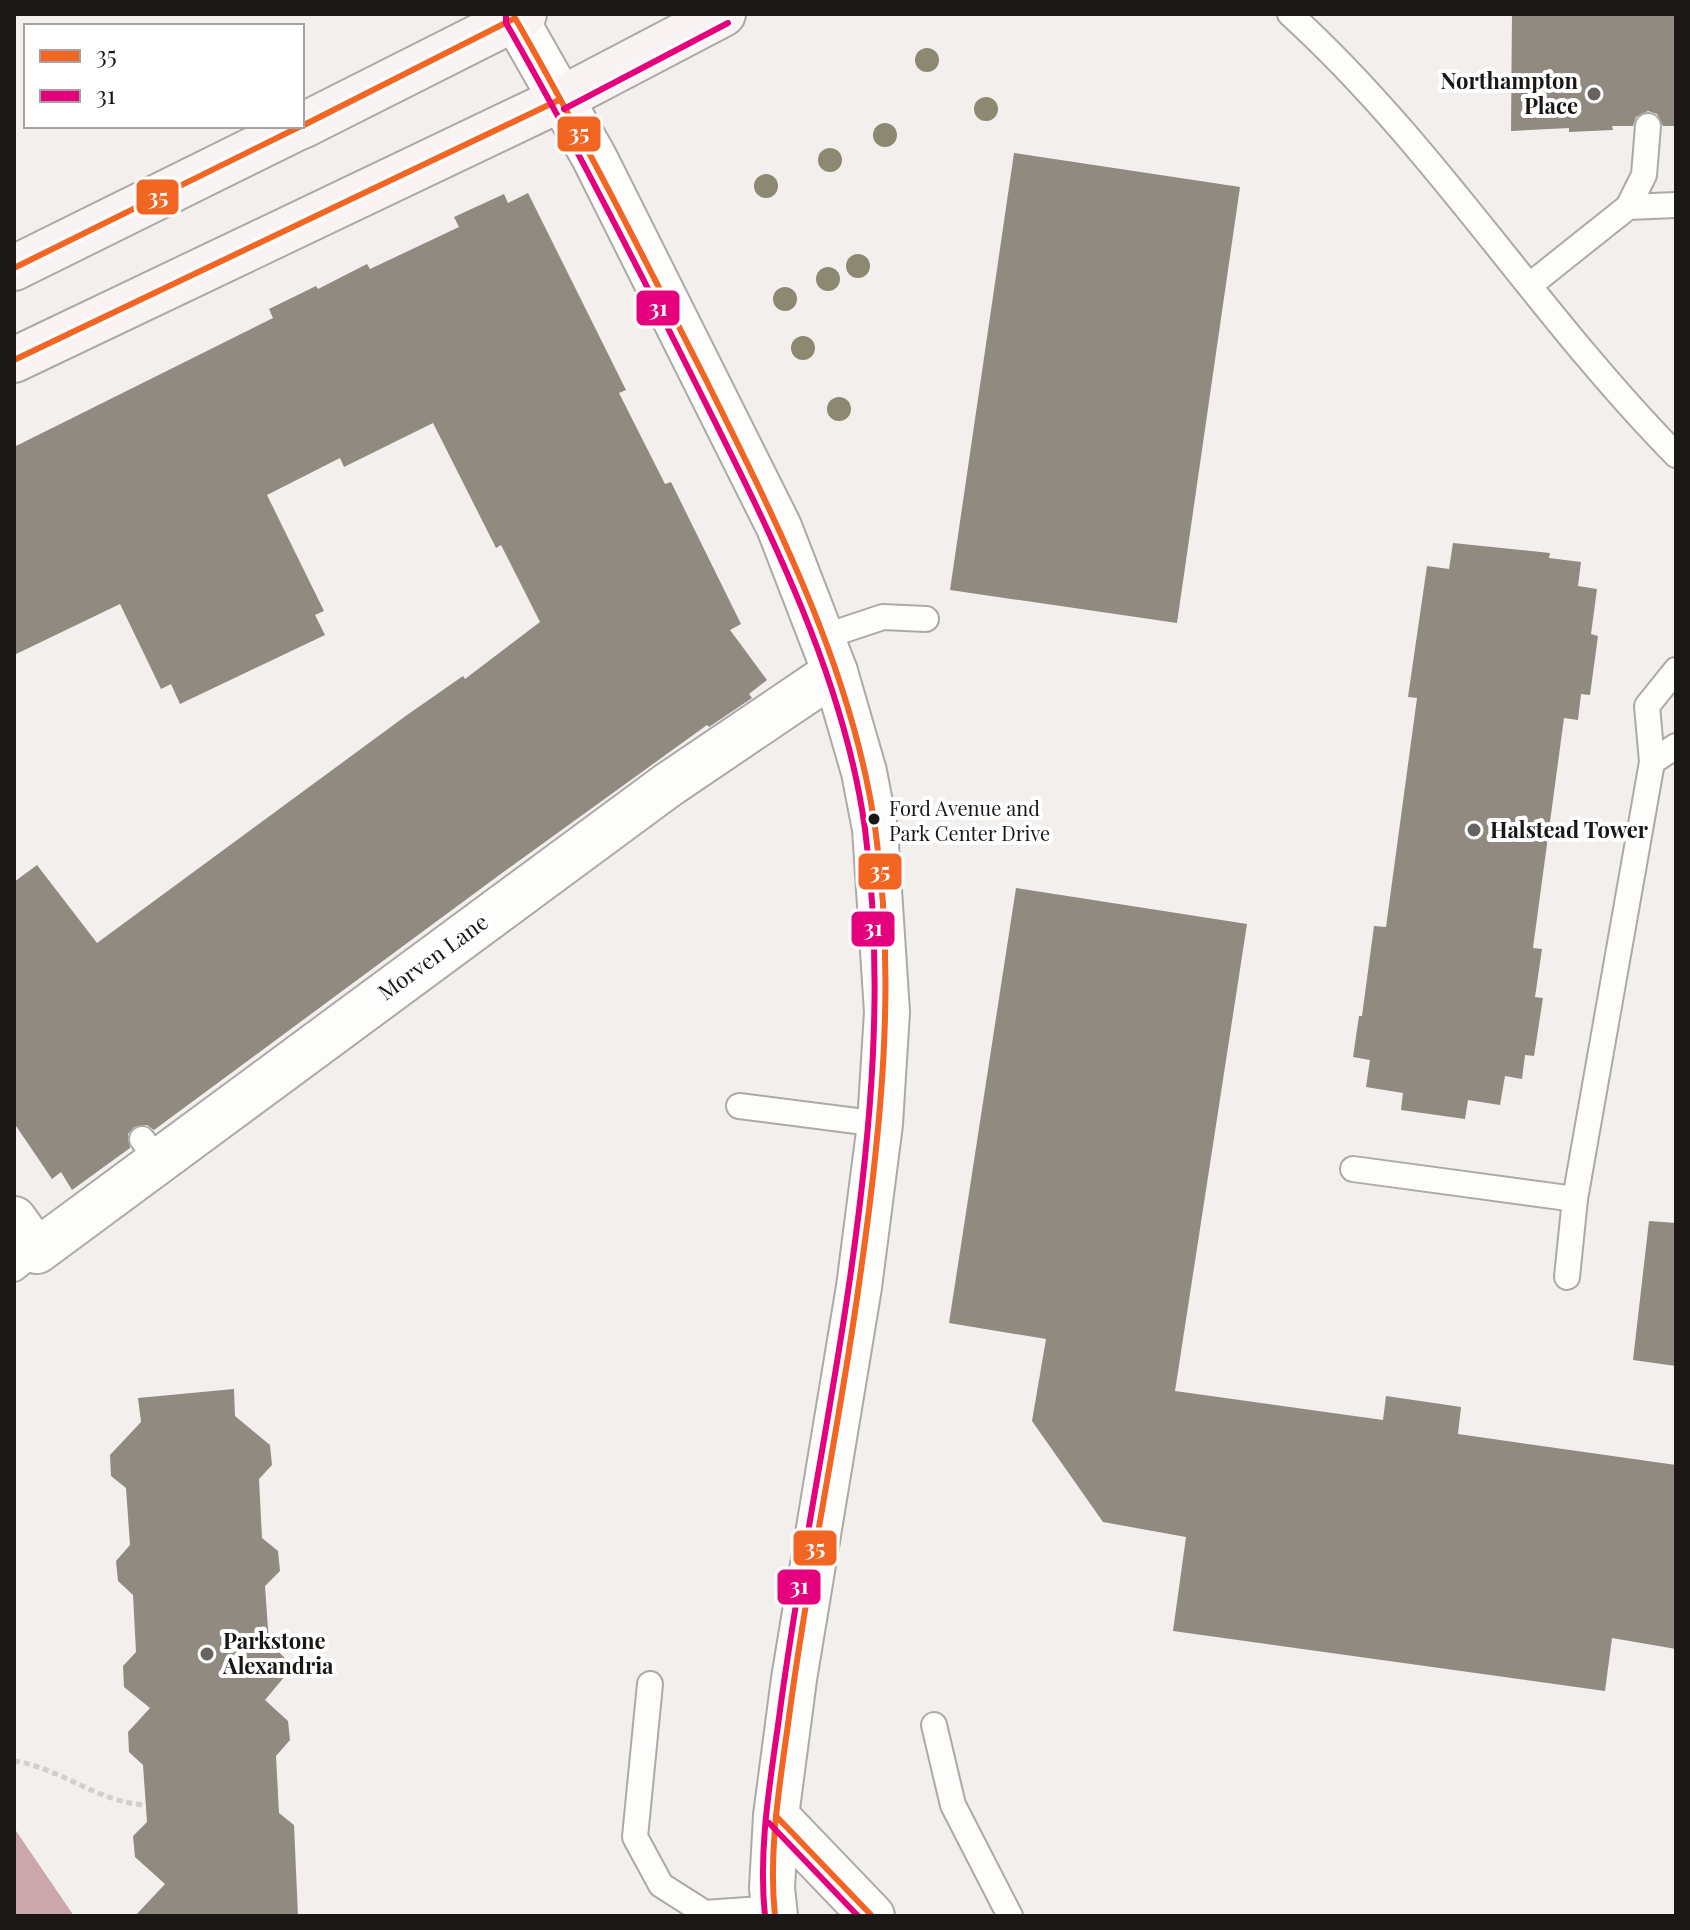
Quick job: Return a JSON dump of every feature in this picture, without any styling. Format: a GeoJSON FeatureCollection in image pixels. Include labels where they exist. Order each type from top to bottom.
{"type":"FeatureCollection","features":[{"type":"Feature","properties":{"kind":"street"},"geometry":{"type":"LineString","coordinates":[[14,360],[559,100],[723,14]]}},
{"type":"Feature","properties":{"kind":"street"},"geometry":{"type":"LineString","coordinates":[[304,125],[520,16],[559,100],[594,157],[779,527],[828,655],[864,772],[875,829],[887,1012],[880,1124],[859,1287],[826,1468],[776,1816],[772,1888],[775,1912]]}},
{"type":"Feature","properties":{"kind":"street"},"geometry":{"type":"LineString","coordinates":[[14,268],[298,128]]}},
{"type":"Feature","properties":{"kind":"street","name":"Morven Lane"},"geometry":{"type":"LineString","coordinates":[[22,1246],[150,1149],[828,655]]}},
{"type":"Feature","properties":{"kind":"street"},"geometry":{"type":"LineString","coordinates":[[776,1816],[872,1916]]}},
{"type":"Feature","properties":{"kind":"lane"},"geometry":{"type":"LineString","coordinates":[[1290,14],[1324,45],[1439,173],[1617,395],[1676,455]]}},
{"type":"Feature","properties":{"kind":"lane"},"geometry":{"type":"LineString","coordinates":[[1530,285],[1628,207],[1644,175],[1648,126]]}},
{"type":"Feature","properties":{"kind":"lane"},"geometry":{"type":"LineString","coordinates":[[1628,207],[1676,205]]}},
{"type":"Feature","properties":{"kind":"lane"},"geometry":{"type":"LineString","coordinates":[[828,655],[883,617],[926,619]]}},
{"type":"Feature","properties":{"kind":"lane"},"geometry":{"type":"LineString","coordinates":[[1567,1277],[1575,1199],[1652,762],[1647,706],[1676,670]]}},
{"type":"Feature","properties":{"kind":"lane"},"geometry":{"type":"LineString","coordinates":[[1652,762],[1676,746]]}},
{"type":"Feature","properties":{"kind":"lane"},"geometry":{"type":"LineString","coordinates":[[739,1106],[880,1124]]}},
{"type":"Feature","properties":{"kind":"lane"},"geometry":{"type":"LineString","coordinates":[[1353,1169],[1575,1199]]}},
{"type":"Feature","properties":{"kind":"lane"},"geometry":{"type":"LineString","coordinates":[[650,1684],[635,1837],[661,1885],[705,1913],[775,1912]]}},
{"type":"Feature","properties":{"kind":"lane"},"geometry":{"type":"LineString","coordinates":[[934,1725],[953,1805],[1010,1916]]}},
{"type":"Feature","properties":{"kind":"path"},"geometry":{"type":"LineString","coordinates":[[14,1761],[72,1778],[122,1804],[146,1805]]}},
{"type":"Feature","properties":{"kind":"shaded area"},"geometry":{"type":"Polygon","coordinates":[[[14,1828],[74,1916],[14,1916],[14,1828]]]}},
{"type":"Feature","properties":{"kind":"building","name":"Northampton Place"},"geometry":{"type":"Polygon","coordinates":[[[1512,14],[1676,14],[1676,126],[1663,126],[1657,114],[1648,111],[1636,117],[1633,126],[1612,126],[1613,130],[1569,132],[1569,128],[1511,131],[1512,14]]]}},
{"type":"Feature","properties":{"kind":"building"},"geometry":{"type":"Polygon","coordinates":[[[1014,153],[1240,187],[1177,623],[950,590],[1014,153]]]}},
{"type":"Feature","properties":{"kind":"building"},"geometry":{"type":"Polygon","coordinates":[[[528,193],[626,390],[619,393],[665,484],[671,482],[741,624],[730,630],[767,680],[749,694],[752,698],[709,727],[707,725],[154,1130],[147,1125],[134,1127],[128,1134],[130,1148],[72,1190],[61,1172],[52,1179],[14,1123],[14,882],[37,865],[97,943],[407,715],[463,676],[465,679],[540,622],[501,545],[496,548],[433,423],[344,467],[340,458],[267,495],[324,611],[315,615],[325,635],[180,704],[171,684],[161,689],[120,604],[14,655],[14,447],[273,318],[269,309],[367,264],[370,269],[459,227],[454,217],[504,194],[508,203],[528,193]]]}},
{"type":"Feature","properties":{"kind":"building","name":"Halstead Tower"},"geometry":{"type":"Polygon","coordinates":[[[1453,543],[1550,553],[1549,558],[1581,562],[1578,586],[1597,589],[1591,634],[1598,636],[1590,695],[1581,694],[1578,720],[1564,718],[1533,948],[1542,949],[1535,997],[1543,998],[1534,1056],[1525,1055],[1522,1079],[1505,1076],[1500,1105],[1468,1100],[1465,1119],[1401,1110],[1403,1093],[1366,1087],[1370,1060],[1353,1057],[1374,926],[1386,927],[1417,698],[1408,697],[1427,566],[1449,569],[1453,543]]]}},
{"type":"Feature","properties":{"kind":"building"},"geometry":{"type":"Polygon","coordinates":[[[1016,888],[1247,924],[1175,1391],[1383,1420],[1386,1396],[1461,1407],[1458,1434],[1676,1465],[1676,1649],[1612,1638],[1605,1691],[1173,1631],[1186,1537],[1103,1522],[1032,1421],[1046,1339],[949,1323],[1016,888]]]}},
{"type":"Feature","properties":{"kind":"building"},"geometry":{"type":"Polygon","coordinates":[[[1649,1221],[1676,1223],[1676,1366],[1633,1360],[1649,1221]]]}},
{"type":"Feature","properties":{"kind":"building","name":"Parkstone Alexandria"},"geometry":{"type":"Polygon","coordinates":[[[234,1389],[235,1416],[270,1445],[272,1465],[259,1479],[262,1538],[278,1551],[280,1571],[265,1586],[269,1643],[284,1657],[285,1676],[265,1700],[288,1721],[290,1740],[276,1756],[279,1813],[294,1825],[298,1916],[135,1916],[165,1884],[135,1857],[133,1836],[147,1822],[143,1765],[129,1752],[128,1732],[150,1708],[124,1687],[123,1666],[136,1652],[133,1595],[118,1581],[116,1561],[130,1545],[126,1488],[111,1476],[110,1455],[141,1422],[138,1398],[234,1389]]]}},
{"type":"Feature","properties":{"kind":"transit line","name":"31"},"geometry":{"type":"LineString","coordinates":[[506,14],[506,23],[627,248],[774,545],[820,656],[839,713],[855,771],[865,829],[871,886],[875,1001],[864,1172],[769,1792],[763,1866],[765,1916]]}},
{"type":"Feature","properties":{"kind":"transit line","name":"35"},"geometry":{"type":"LineString","coordinates":[[304,125],[515,18],[613,198],[759,487],[808,597],[849,710],[864,768],[882,884],[884,1056],[874,1170],[859,1284],[805,1609],[779,1792],[773,1866],[775,1916]]}},
{"type":"Feature","properties":{"kind":"transit line","name":"31"},"geometry":{"type":"LineString","coordinates":[[564,109],[728,23]]}},
{"type":"Feature","properties":{"kind":"transit line","name":"35"},"geometry":{"type":"LineString","coordinates":[[14,360],[559,100]]}},
{"type":"Feature","properties":{"kind":"transit line","name":"35"},"geometry":{"type":"LineString","coordinates":[[14,268],[297,128]]}},
{"type":"Feature","properties":{"kind":"transit line","name":"35"},"geometry":{"type":"LineString","coordinates":[[776,1816],[872,1916]]}},
{"type":"Feature","properties":{"kind":"transit line","name":"31"},"geometry":{"type":"LineString","coordinates":[[769,1823],[858,1916]]}},
{"type":"Feature","properties":{"kind":"place","name":"Northampton Place"},"geometry":{"type":"Point","coordinates":[1594,94]}},
{"type":"Feature","properties":{"kind":"place","name":"Ford Avenue and Park Center Drive"},"geometry":{"type":"Point","coordinates":[874,819]}},
{"type":"Feature","properties":{"kind":"place","name":"Halstead Tower"},"geometry":{"type":"Point","coordinates":[1474,830]}},
{"type":"Feature","properties":{"kind":"place","name":"Parkstone Alexandria"},"geometry":{"type":"Point","coordinates":[207,1654]}}]}
